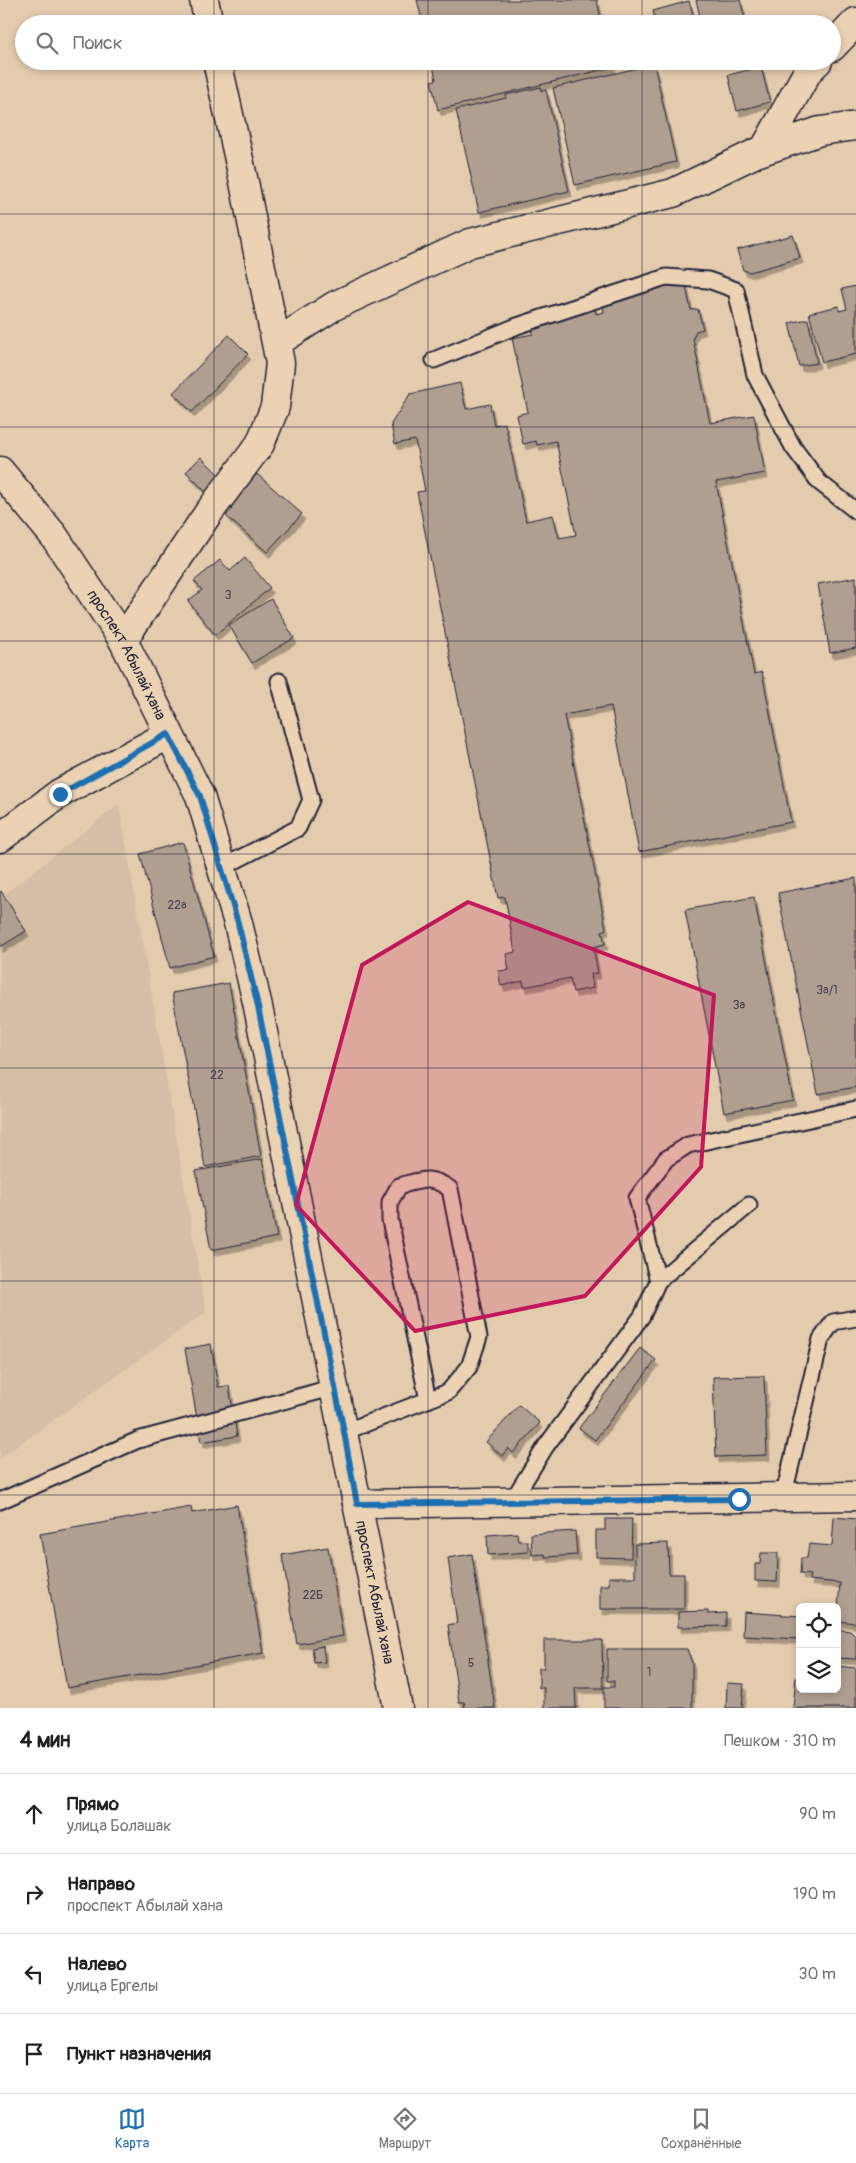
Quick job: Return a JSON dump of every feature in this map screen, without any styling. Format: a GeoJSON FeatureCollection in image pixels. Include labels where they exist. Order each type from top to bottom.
{"type":"FeatureCollection","features":[{"type":"Feature","properties":{"kind":"street"},"geometry":{"type":"LineString","coordinates":[[204,0],[207,15]]}},
{"type":"Feature","properties":{"kind":"street"},"geometry":{"type":"LineString","coordinates":[[841,37],[856,22]]}},
{"type":"Feature","properties":{"kind":"street"},"geometry":{"type":"LineString","coordinates":[[123,640],[209,512],[260,444],[275,407],[280,363],[244,182],[219,70]]}},
{"type":"Feature","properties":{"kind":"street"},"geometry":{"type":"LineString","coordinates":[[764,150],[809,70]]}},
{"type":"Feature","properties":{"kind":"street"},"geometry":{"type":"LineString","coordinates":[[276,343],[334,306],[470,244],[673,193],[764,150],[820,130],[856,126]]}},
{"type":"Feature","properties":{"kind":"street","name":"проспект Абылай хана"},"geometry":{"type":"LineString","coordinates":[[0,471],[54,536],[123,640],[200,796],[257,1002],[398,1708]]}},
{"type":"Feature","properties":{"kind":"street"},"geometry":{"type":"LineString","coordinates":[[0,838],[60,794],[168,734]]}},
{"type":"Feature","properties":{"kind":"street"},"geometry":{"type":"LineString","coordinates":[[357,1504],[856,1496]]}},
{"type":"Feature","properties":{"kind":"lane"},"geometry":{"type":"LineString","coordinates":[[434,360],[517,326],[666,278],[708,280],[736,290],[754,375],[789,440],[819,482],[856,511]]}},
{"type":"Feature","properties":{"kind":"lane"},"geometry":{"type":"LineString","coordinates":[[221,868],[298,828],[310,800],[279,681]]}},
{"type":"Feature","properties":{"kind":"lane"},"geometry":{"type":"LineString","coordinates":[[658,1281],[637,1198],[666,1159],[688,1145],[856,1109]]}},
{"type":"Feature","properties":{"kind":"lane"},"geometry":{"type":"LineString","coordinates":[[344,1432],[428,1400],[448,1392],[469,1367],[479,1337],[450,1189],[440,1182],[428,1178],[399,1186],[390,1202],[390,1220],[428,1400]]}},
{"type":"Feature","properties":{"kind":"lane"},"geometry":{"type":"LineString","coordinates":[[512,1501],[546,1446],[642,1316],[658,1281],[749,1205]]}},
{"type":"Feature","properties":{"kind":"lane"},"geometry":{"type":"LineString","coordinates":[[783,1498],[821,1339],[833,1322],[856,1318]]}},
{"type":"Feature","properties":{"kind":"lane"},"geometry":{"type":"LineString","coordinates":[[0,1501],[138,1440],[335,1387]]}},
{"type":"Feature","properties":{"kind":"highlighted area"},"geometry":{"type":"Polygon","coordinates":[[[468,902],[714,995],[701,1167],[585,1296],[415,1331],[296,1205],[362,965],[468,902]]]}},
{"type":"Feature","properties":{"kind":"shaded area"},"geometry":{"type":"Polygon","coordinates":[[[119,804],[206,1312],[0,1458],[0,898],[119,804]]]}},
{"type":"Feature","properties":{"kind":"building"},"geometry":{"type":"Polygon","coordinates":[[[417,0],[597,0],[600,15],[421,15],[417,0]]]}},
{"type":"Feature","properties":{"kind":"building"},"geometry":{"type":"Polygon","coordinates":[[[696,0],[740,0],[744,15],[700,15],[696,0]]]}},
{"type":"Feature","properties":{"kind":"building"},"geometry":{"type":"Polygon","coordinates":[[[689,1],[693,15],[654,15],[653,11],[689,1]]]}},
{"type":"Feature","properties":{"kind":"building"},"geometry":{"type":"Polygon","coordinates":[[[434,70],[601,70],[438,110],[431,81],[436,80],[434,70]]]}},
{"type":"Feature","properties":{"kind":"building"},"geometry":{"type":"Polygon","coordinates":[[[629,70],[655,70],[676,162],[575,185],[553,88],[629,70]]]}},
{"type":"Feature","properties":{"kind":"building"},"geometry":{"type":"Polygon","coordinates":[[[749,70],[762,70],[770,102],[737,111],[728,75],[749,70]]]}},
{"type":"Feature","properties":{"kind":"building"},"geometry":{"type":"Polygon","coordinates":[[[541,87],[541,91],[546,90],[569,191],[479,212],[456,110],[541,87]]]}},
{"type":"Feature","properties":{"kind":"building"},"geometry":{"type":"Polygon","coordinates":[[[793,235],[800,258],[750,272],[743,270],[737,250],[793,235]]]}},
{"type":"Feature","properties":{"kind":"building"},"geometry":{"type":"Polygon","coordinates":[[[685,282],[691,310],[698,309],[703,329],[696,331],[693,338],[710,423],[754,415],[765,473],[716,482],[754,674],[762,672],[791,822],[639,852],[611,706],[564,715],[606,929],[602,931],[605,944],[593,947],[598,973],[591,974],[593,988],[573,992],[570,978],[524,987],[523,981],[501,986],[498,971],[509,970],[506,954],[515,952],[505,897],[498,898],[417,492],[425,491],[415,440],[395,444],[391,424],[410,394],[460,383],[466,409],[490,404],[494,425],[505,423],[526,521],[553,515],[559,538],[576,535],[556,441],[537,445],[536,441],[523,444],[517,415],[528,412],[512,338],[533,334],[531,327],[560,321],[558,312],[594,305],[596,314],[604,312],[601,300],[685,282]]]}},
{"type":"Feature","properties":{"kind":"building"},"geometry":{"type":"Polygon","coordinates":[[[856,286],[856,354],[822,362],[809,313],[839,306],[839,311],[847,309],[842,289],[856,286]]]}},
{"type":"Feature","properties":{"kind":"building"},"geometry":{"type":"Polygon","coordinates":[[[808,319],[817,363],[799,366],[789,323],[808,319]]]}},
{"type":"Feature","properties":{"kind":"building"},"geometry":{"type":"Polygon","coordinates":[[[229,335],[248,354],[192,412],[173,393],[229,335]]]}},
{"type":"Feature","properties":{"kind":"building"},"geometry":{"type":"Polygon","coordinates":[[[201,457],[222,478],[207,493],[186,472],[201,457]]]}},
{"type":"Feature","properties":{"kind":"building"},"geometry":{"type":"Polygon","coordinates":[[[257,474],[302,514],[267,552],[226,516],[232,509],[229,506],[257,474]]]}},
{"type":"Feature","properties":{"kind":"building"},"geometry":{"type":"Polygon","coordinates":[[[245,558],[270,588],[215,635],[188,601],[202,590],[194,581],[220,560],[230,571],[245,558]]]}},
{"type":"Feature","properties":{"kind":"building"},"geometry":{"type":"Polygon","coordinates":[[[856,577],[856,648],[830,653],[818,584],[856,577]]]}},
{"type":"Feature","properties":{"kind":"building"},"geometry":{"type":"Polygon","coordinates":[[[271,599],[294,638],[252,663],[229,625],[271,599]]]}},
{"type":"Feature","properties":{"kind":"building"},"geometry":{"type":"Polygon","coordinates":[[[183,842],[214,956],[170,968],[140,854],[183,842]]]}},
{"type":"Feature","properties":{"kind":"building"},"geometry":{"type":"Polygon","coordinates":[[[856,878],[856,1087],[818,1094],[778,893],[856,878]]]}},
{"type":"Feature","properties":{"kind":"building"},"geometry":{"type":"Polygon","coordinates":[[[0,892],[26,931],[0,947],[0,892]]]}},
{"type":"Feature","properties":{"kind":"building"},"geometry":{"type":"Polygon","coordinates":[[[754,897],[793,1100],[724,1113],[685,910],[754,897]]]}},
{"type":"Feature","properties":{"kind":"building"},"geometry":{"type":"Polygon","coordinates":[[[229,983],[261,1156],[205,1167],[172,993],[229,983]]]}},
{"type":"Feature","properties":{"kind":"building"},"geometry":{"type":"Polygon","coordinates":[[[262,1159],[277,1237],[211,1250],[196,1171],[262,1159]]]}},
{"type":"Feature","properties":{"kind":"building"},"geometry":{"type":"Polygon","coordinates":[[[211,1344],[218,1387],[229,1386],[237,1436],[201,1442],[185,1349],[211,1344]]]}},
{"type":"Feature","properties":{"kind":"building"},"geometry":{"type":"Polygon","coordinates":[[[640,1348],[656,1360],[595,1440],[579,1428],[640,1348]]]}},
{"type":"Feature","properties":{"kind":"building"},"geometry":{"type":"Polygon","coordinates":[[[764,1376],[767,1455],[716,1457],[713,1377],[764,1376]]]}},
{"type":"Feature","properties":{"kind":"building"},"geometry":{"type":"Polygon","coordinates":[[[519,1405],[540,1423],[513,1453],[508,1448],[502,1456],[486,1442],[519,1405]]]}},
{"type":"Feature","properties":{"kind":"building"},"geometry":{"type":"Polygon","coordinates":[[[237,1505],[263,1653],[67,1688],[40,1534],[191,1507],[192,1513],[237,1505]]]}},
{"type":"Feature","properties":{"kind":"building"},"geometry":{"type":"Polygon","coordinates":[[[834,1517],[856,1519],[856,1623],[841,1621],[841,1603],[838,1603],[840,1583],[809,1580],[810,1575],[800,1574],[801,1558],[807,1558],[809,1544],[832,1546],[834,1517]]]}},
{"type":"Feature","properties":{"kind":"building"},"geometry":{"type":"Polygon","coordinates":[[[605,1519],[632,1519],[631,1558],[596,1557],[596,1530],[605,1530],[605,1519]]]}},
{"type":"Feature","properties":{"kind":"building"},"geometry":{"type":"Polygon","coordinates":[[[575,1531],[577,1555],[545,1557],[545,1554],[532,1555],[531,1534],[575,1531]]]}},
{"type":"Feature","properties":{"kind":"building"},"geometry":{"type":"Polygon","coordinates":[[[517,1533],[518,1541],[528,1541],[528,1552],[488,1555],[487,1535],[517,1533]]]}},
{"type":"Feature","properties":{"kind":"building"},"geometry":{"type":"Polygon","coordinates":[[[668,1543],[669,1574],[684,1574],[684,1609],[600,1609],[600,1585],[609,1585],[609,1577],[635,1577],[635,1544],[668,1543]]]}},
{"type":"Feature","properties":{"kind":"building"},"geometry":{"type":"Polygon","coordinates":[[[328,1547],[343,1636],[297,1644],[282,1555],[328,1547]]]}},
{"type":"Feature","properties":{"kind":"building"},"geometry":{"type":"Polygon","coordinates":[[[761,1553],[778,1553],[777,1582],[755,1581],[755,1564],[760,1564],[761,1553]]]}},
{"type":"Feature","properties":{"kind":"building"},"geometry":{"type":"Polygon","coordinates":[[[472,1554],[495,1708],[465,1708],[464,1702],[459,1702],[448,1625],[457,1623],[448,1558],[472,1554]]]}},
{"type":"Feature","properties":{"kind":"building"},"geometry":{"type":"Polygon","coordinates":[[[708,1611],[708,1614],[726,1613],[726,1626],[678,1627],[678,1612],[708,1611]]]}},
{"type":"Feature","properties":{"kind":"building"},"geometry":{"type":"Polygon","coordinates":[[[744,1612],[796,1616],[796,1639],[743,1636],[744,1612]]]}},
{"type":"Feature","properties":{"kind":"building"},"geometry":{"type":"Polygon","coordinates":[[[841,1630],[850,1631],[856,1637],[856,1659],[841,1658],[841,1630]]]}},
{"type":"Feature","properties":{"kind":"building"},"geometry":{"type":"Polygon","coordinates":[[[544,1640],[602,1640],[603,1688],[575,1688],[576,1708],[544,1708],[544,1688],[539,1688],[539,1668],[544,1668],[544,1640]]]}},
{"type":"Feature","properties":{"kind":"building"},"geometry":{"type":"Polygon","coordinates":[[[323,1646],[325,1662],[314,1663],[312,1648],[323,1646]]]}},
{"type":"Feature","properties":{"kind":"building"},"geometry":{"type":"Polygon","coordinates":[[[607,1649],[687,1649],[692,1663],[692,1708],[604,1708],[604,1687],[614,1687],[614,1681],[607,1681],[607,1649]]]}},
{"type":"Feature","properties":{"kind":"building"},"geometry":{"type":"Polygon","coordinates":[[[841,1666],[856,1668],[856,1708],[793,1708],[796,1677],[796,1693],[841,1693],[841,1666]]]}},
{"type":"Feature","properties":{"kind":"building"},"geometry":{"type":"Polygon","coordinates":[[[727,1683],[744,1684],[742,1708],[726,1708],[727,1683]]]}},
{"type":"Feature","properties":{"kind":"route"},"geometry":{"type":"LineString","coordinates":[[60,794],[168,734],[200,796],[238,923],[257,1002],[357,1504],[739,1499]]}}]}
